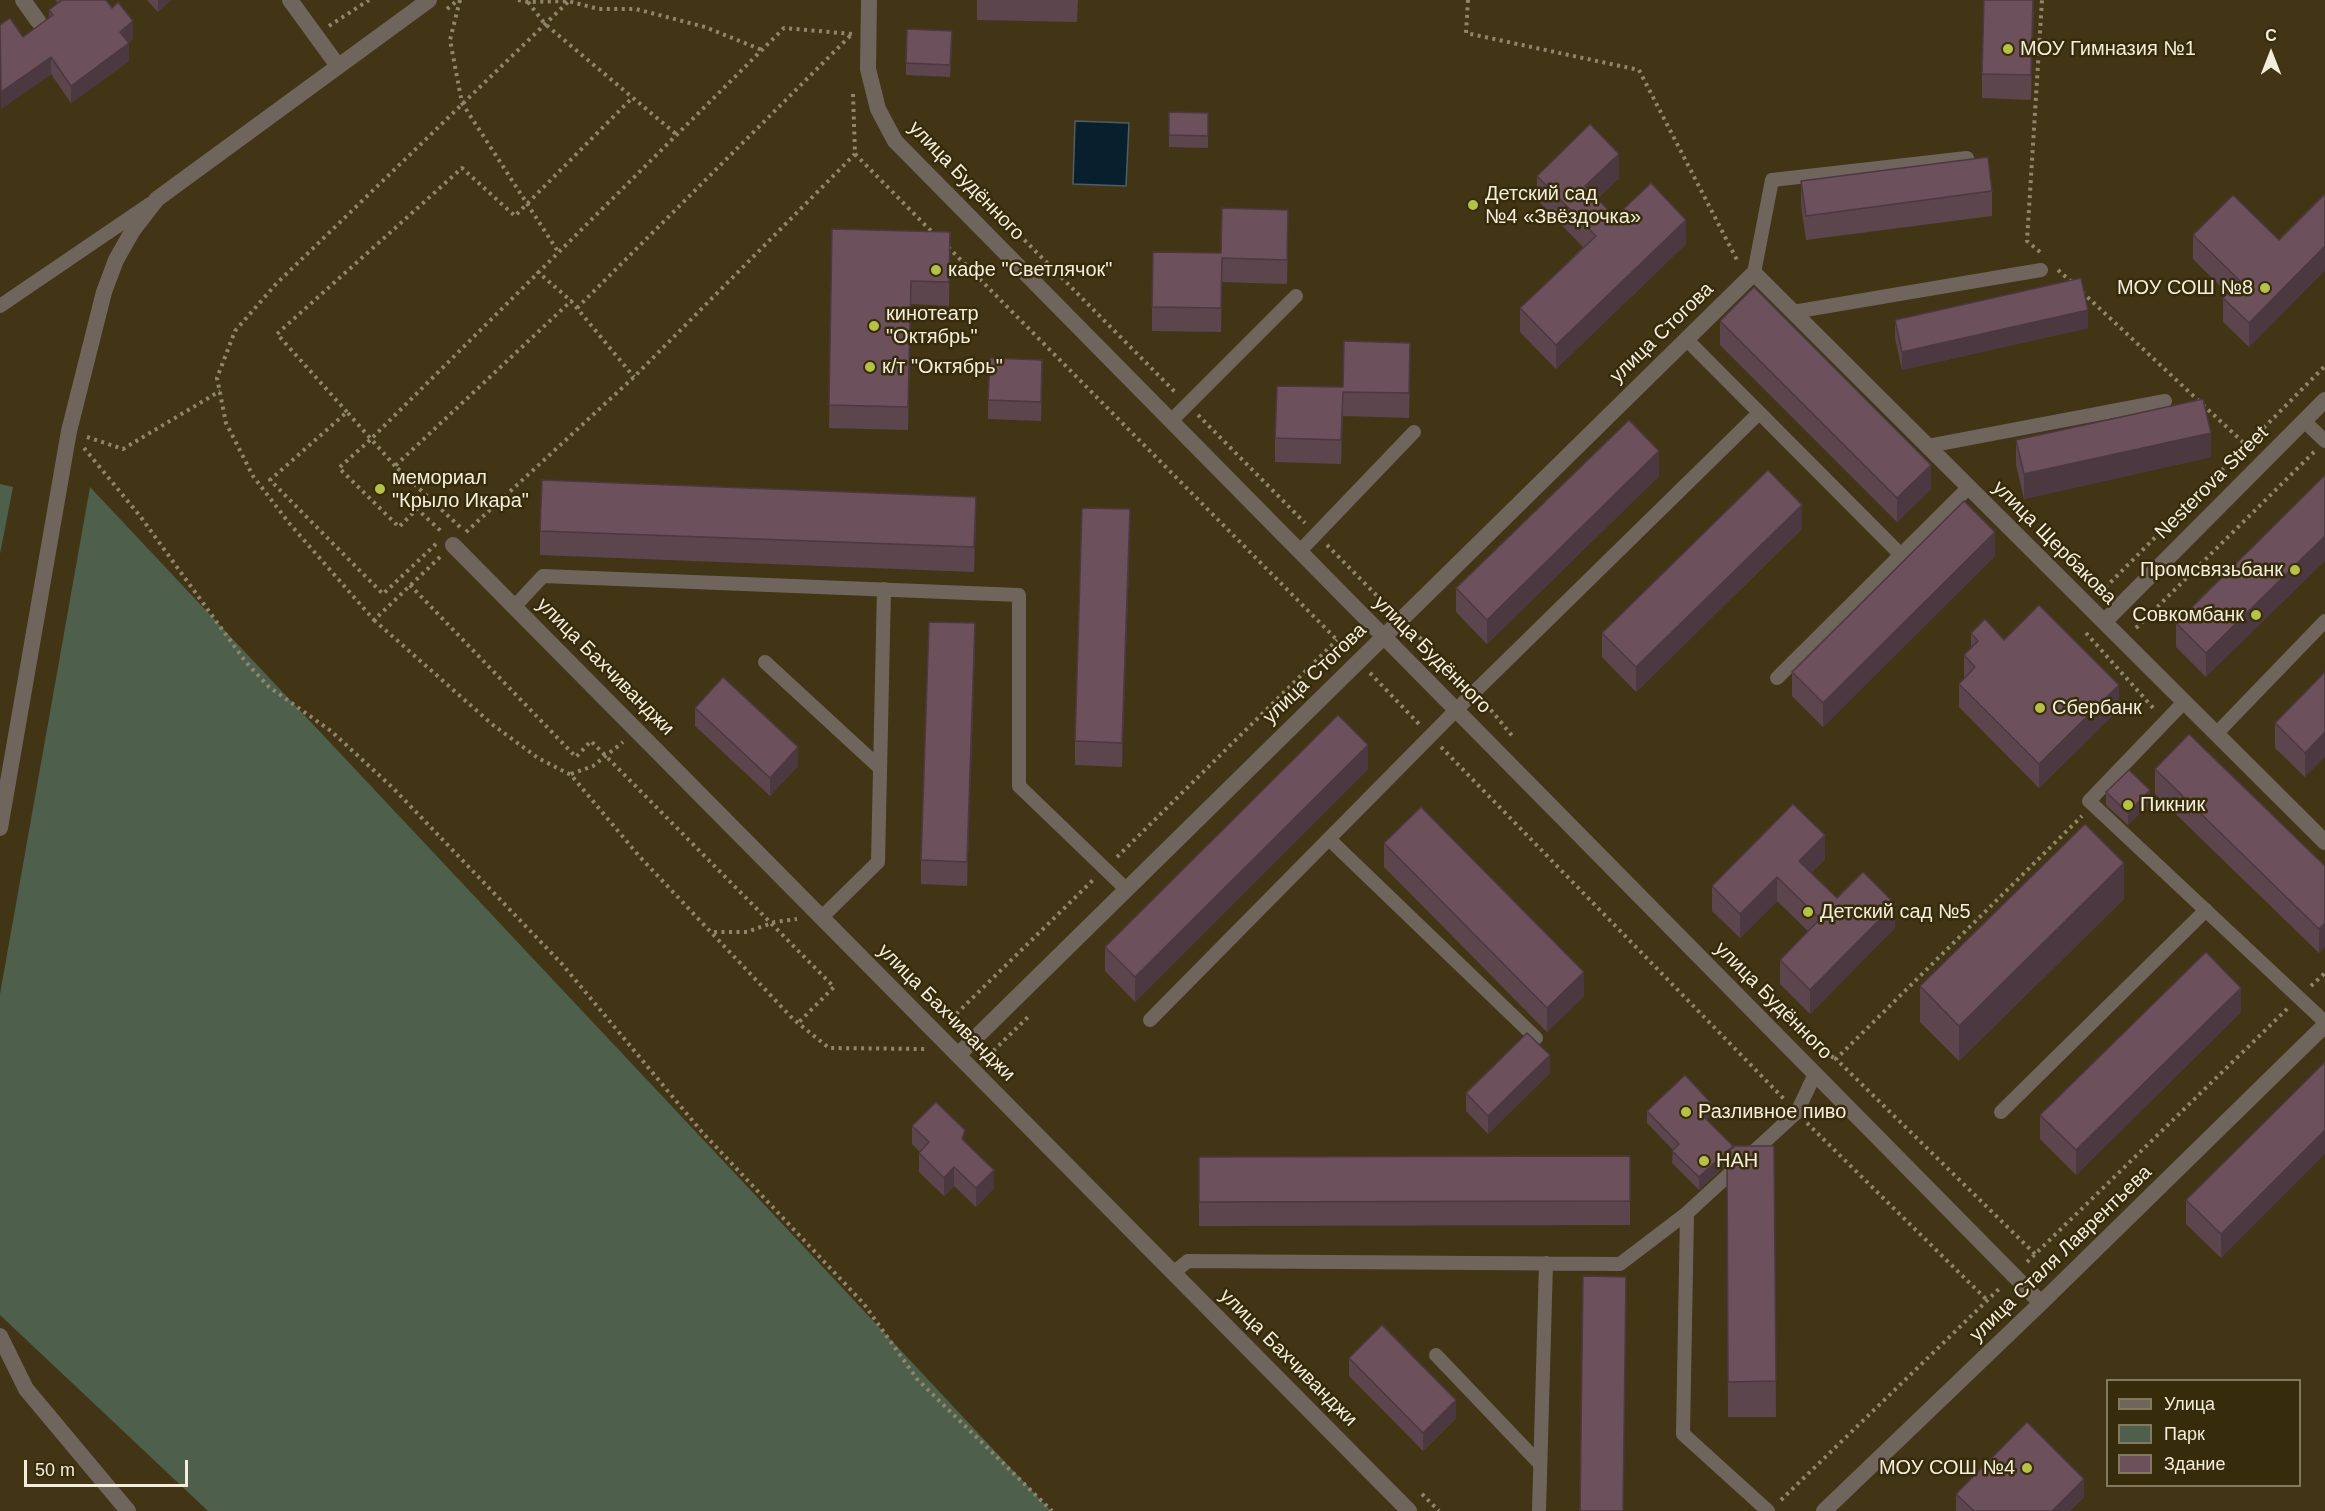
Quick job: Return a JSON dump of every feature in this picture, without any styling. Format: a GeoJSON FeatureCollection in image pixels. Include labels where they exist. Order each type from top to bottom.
{"type":"FeatureCollection","features":[{"type":"Feature","properties":{"kind":"street"},"geometry":{"type":"LineString","coordinates":[[24,0],[38,21]]}},
{"type":"Feature","properties":{"kind":"street"},"geometry":{"type":"LineString","coordinates":[[290,0],[338,66]]}},
{"type":"Feature","properties":{"kind":"street"},"geometry":{"type":"LineString","coordinates":[[0,828],[69,431],[104,292],[116,260],[133,230],[157,199],[429,0]]}},
{"type":"Feature","properties":{"kind":"street","name":"улица Будённого"},"geometry":{"type":"LineString","coordinates":[[869,0],[860,33],[878,109],[895,141],[2042,1304]]}},
{"type":"Feature","properties":{"kind":"street","name":"улица Щербакова"},"geometry":{"type":"LineString","coordinates":[[1754,273],[2325,842]]}},
{"type":"Feature","properties":{"kind":"street","name":"улица Стогова"},"geometry":{"type":"LineString","coordinates":[[955,1052],[1126,889],[1754,273]]}},
{"type":"Feature","properties":{"kind":"street","name":"Nesterova Street"},"geometry":{"type":"LineString","coordinates":[[2104,622],[2325,400]]}},
{"type":"Feature","properties":{"kind":"street","name":"улица Бахчиванджи"},"geometry":{"type":"LineString","coordinates":[[449,540],[1409,1511]]}},
{"type":"Feature","properties":{"kind":"street","name":"улица Сталя Лаврентьева"},"geometry":{"type":"LineString","coordinates":[[1824,1511],[2042,1304],[2325,1024]]}},
{"type":"Feature","properties":{"kind":"street"},"geometry":{"type":"LineString","coordinates":[[0,1336],[26,1389],[128,1511]]}},
{"type":"Feature","properties":{"kind":"lane"},"geometry":{"type":"LineString","coordinates":[[1754,273],[1772,180],[1967,158]]}},
{"type":"Feature","properties":{"kind":"lane"},"geometry":{"type":"LineString","coordinates":[[0,306],[157,199]]}},
{"type":"Feature","properties":{"kind":"lane"},"geometry":{"type":"LineString","coordinates":[[1793,312],[2046,264]]}},
{"type":"Feature","properties":{"kind":"lane"},"geometry":{"type":"LineString","coordinates":[[1171,421],[1296,296]]}},
{"type":"Feature","properties":{"kind":"lane"},"geometry":{"type":"LineString","coordinates":[[1686,339],[1901,555]]}},
{"type":"Feature","properties":{"kind":"lane"},"geometry":{"type":"LineString","coordinates":[[1928,446],[2166,401]]}},
{"type":"Feature","properties":{"kind":"lane"},"geometry":{"type":"LineString","coordinates":[[1150,1020],[1456,710],[1759,413]]}},
{"type":"Feature","properties":{"kind":"lane"},"geometry":{"type":"LineString","coordinates":[[2304,421],[2325,441]]}},
{"type":"Feature","properties":{"kind":"lane"},"geometry":{"type":"LineString","coordinates":[[1300,551],[1414,432]]}},
{"type":"Feature","properties":{"kind":"lane"},"geometry":{"type":"LineString","coordinates":[[1777,678],[1969,487]]}},
{"type":"Feature","properties":{"kind":"lane"},"geometry":{"type":"LineString","coordinates":[[515,606],[543,576],[1019,595],[1019,786],[1126,889]]}},
{"type":"Feature","properties":{"kind":"lane"},"geometry":{"type":"LineString","coordinates":[[822,916],[878,862],[884,590]]}},
{"type":"Feature","properties":{"kind":"lane"},"geometry":{"type":"LineString","coordinates":[[2216,734],[2325,621]]}},
{"type":"Feature","properties":{"kind":"lane"},"geometry":{"type":"LineString","coordinates":[[765,662],[880,768]]}},
{"type":"Feature","properties":{"kind":"lane"},"geometry":{"type":"LineString","coordinates":[[2184,702],[2089,801],[2325,1024]]}},
{"type":"Feature","properties":{"kind":"lane"},"geometry":{"type":"LineString","coordinates":[[1329,839],[1536,1038]]}},
{"type":"Feature","properties":{"kind":"lane"},"geometry":{"type":"LineString","coordinates":[[2001,1112],[2206,910]]}},
{"type":"Feature","properties":{"kind":"lane"},"geometry":{"type":"LineString","coordinates":[[1174,1272],[1188,1261],[1620,1264],[1687,1213],[1797,1112],[1815,1074]]}},
{"type":"Feature","properties":{"kind":"lane"},"geometry":{"type":"LineString","coordinates":[[1687,1213],[1683,1434],[1773,1507]]}},
{"type":"Feature","properties":{"kind":"lane"},"geometry":{"type":"LineString","coordinates":[[1539,1511],[1546,1263]]}},
{"type":"Feature","properties":{"kind":"lane"},"geometry":{"type":"LineString","coordinates":[[1436,1354],[1540,1464]]}},
{"type":"Feature","properties":{"kind":"path"},"geometry":{"type":"LineString","coordinates":[[316,35],[369,0]]}},
{"type":"Feature","properties":{"kind":"path"},"geometry":{"type":"LineString","coordinates":[[460,0],[450,40],[462,103],[557,250]]}},
{"type":"Feature","properties":{"kind":"path"},"geometry":{"type":"LineString","coordinates":[[518,0],[528,3],[569,1],[599,9],[636,9],[705,27],[762,50]]}},
{"type":"Feature","properties":{"kind":"path"},"geometry":{"type":"LineString","coordinates":[[2042,0],[2027,241],[2046,264],[2246,445]]}},
{"type":"Feature","properties":{"kind":"path"},"geometry":{"type":"LineString","coordinates":[[569,1],[276,284],[235,331],[218,378],[226,423],[253,476],[289,523],[374,621],[493,725],[538,758],[571,775],[639,856],[798,1023],[829,1048],[955,1052]]}},
{"type":"Feature","properties":{"kind":"path"},"geometry":{"type":"LineString","coordinates":[[528,3],[545,24],[676,134]]}},
{"type":"Feature","properties":{"kind":"path"},"geometry":{"type":"LineString","coordinates":[[449,540],[417,509],[399,527],[339,468],[371,439],[557,250],[784,28],[860,33]]}},
{"type":"Feature","properties":{"kind":"path"},"geometry":{"type":"LineString","coordinates":[[577,308],[860,33]]}},
{"type":"Feature","properties":{"kind":"path"},"geometry":{"type":"LineString","coordinates":[[465,532],[395,466],[277,334],[462,168],[515,216],[633,97]]}},
{"type":"Feature","properties":{"kind":"path"},"geometry":{"type":"LineString","coordinates":[[347,412],[270,480],[383,594],[449,540],[465,532],[634,377],[855,154]]}},
{"type":"Feature","properties":{"kind":"path"},"geometry":{"type":"LineString","coordinates":[[537,271],[577,308],[634,377]]}},
{"type":"Feature","properties":{"kind":"path"},"geometry":{"type":"LineString","coordinates":[[395,466],[571,302]]}},
{"type":"Feature","properties":{"kind":"path"},"geometry":{"type":"LineString","coordinates":[[2088,606],[2325,366]]}},
{"type":"Feature","properties":{"kind":"path"},"geometry":{"type":"LineString","coordinates":[[69,431],[123,449],[220,390]]}},
{"type":"Feature","properties":{"kind":"path"},"geometry":{"type":"LineString","coordinates":[[69,431],[140,516],[245,661],[269,687],[331,731],[393,788],[562,964],[702,1132],[864,1304],[917,1379],[1052,1511]]}},
{"type":"Feature","properties":{"kind":"path"},"geometry":{"type":"LineString","coordinates":[[2123,641],[2325,441]]}},
{"type":"Feature","properties":{"kind":"path"},"geometry":{"type":"LineString","coordinates":[[374,621],[410,585],[449,540]]}},
{"type":"Feature","properties":{"kind":"path"},"geometry":{"type":"LineString","coordinates":[[410,585],[576,757],[591,741],[834,987],[798,1023]]}},
{"type":"Feature","properties":{"kind":"path"},"geometry":{"type":"LineString","coordinates":[[951,1019],[1337,640]]}},
{"type":"Feature","properties":{"kind":"path"},"geometry":{"type":"LineString","coordinates":[[571,775],[593,766],[637,729]]}},
{"type":"Feature","properties":{"kind":"path"},"geometry":{"type":"LineString","coordinates":[[2035,1254],[1836,1059],[2093,805]]}},
{"type":"Feature","properties":{"kind":"path"},"geometry":{"type":"LineString","coordinates":[[713,932],[747,932],[771,923],[822,916]]}},
{"type":"Feature","properties":{"kind":"path"},"geometry":{"type":"LineString","coordinates":[[1773,1507],[2325,973]]}},
{"type":"Feature","properties":{"kind":"green space"},"geometry":{"type":"Polygon","coordinates":[[[0,484],[13,487],[0,554],[0,484]]]}},
{"type":"Feature","properties":{"kind":"green space"},"geometry":{"type":"Polygon","coordinates":[[[90,487],[1051,1511],[208,1511],[0,1315],[0,994],[90,487]]]}},
{"type":"Feature","properties":{"kind":"water"},"geometry":{"type":"Polygon","coordinates":[[[1075,121],[1129,123],[1126,186],[1073,184],[1075,121]]]}},
{"type":"Feature","properties":{"kind":"building"},"geometry":{"type":"Polygon","coordinates":[[[62,0],[106,0],[112,8],[118,2],[133,21],[120,32],[129,43],[71,86],[51,57],[1,92],[0,25],[10,18],[23,37],[53,15],[49,10],[62,0]]]}},
{"type":"Feature","properties":{"kind":"building","name":"МОУ Гимназия №1"},"geometry":{"type":"Polygon","coordinates":[[[1984,0],[2033,0],[2031,75],[1982,74],[1984,0]]]}},
{"type":"Feature","properties":{"kind":"building"},"geometry":{"type":"Polygon","coordinates":[[[907,29],[952,31],[950,65],[906,63],[907,29]]]}},
{"type":"Feature","properties":{"kind":"building"},"geometry":{"type":"Polygon","coordinates":[[[1169,112],[1208,113],[1208,136],[1169,135],[1169,112]]]}},
{"type":"Feature","properties":{"kind":"building"},"geometry":{"type":"Polygon","coordinates":[[[1590,124],[1619,154],[1585,186],[1615,217],[1651,183],[1686,220],[1556,345],[1520,308],[1596,236],[1537,176],[1590,124]]]}},
{"type":"Feature","properties":{"kind":"building"},"geometry":{"type":"Polygon","coordinates":[[[1988,157],[1992,191],[1806,216],[1801,181],[1988,157]]]}},
{"type":"Feature","properties":{"kind":"building","name":"МОУ СОШ №8"},"geometry":{"type":"Polygon","coordinates":[[[2325,194],[2325,246],[2249,323],[2223,298],[2240,281],[2193,235],[2233,195],[2279,240],[2325,194]]]}},
{"type":"Feature","properties":{"kind":"building"},"geometry":{"type":"Polygon","coordinates":[[[1222,208],[1288,210],[1287,260],[1222,258],[1221,308],[1152,307],[1153,252],[1221,253],[1222,208]]]}},
{"type":"Feature","properties":{"kind":"building","name":"к/т \"Октябрь\""},"geometry":{"type":"Polygon","coordinates":[[[832,229],[950,232],[949,282],[911,281],[908,407],[829,405],[832,229]]]}},
{"type":"Feature","properties":{"kind":"building"},"geometry":{"type":"Polygon","coordinates":[[[2081,278],[2088,310],[1902,352],[1895,320],[2081,278]]]}},
{"type":"Feature","properties":{"kind":"building"},"geometry":{"type":"Polygon","coordinates":[[[1754,287],[1931,465],[1897,498],[1720,321],[1754,287]]]}},
{"type":"Feature","properties":{"kind":"building"},"geometry":{"type":"Polygon","coordinates":[[[1344,341],[1410,343],[1409,393],[1343,392],[1341,440],[1275,438],[1277,386],[1343,387],[1344,341]]]}},
{"type":"Feature","properties":{"kind":"building"},"geometry":{"type":"Polygon","coordinates":[[[990,358],[1042,360],[1041,402],[988,400],[990,358]]]}},
{"type":"Feature","properties":{"kind":"building"},"geometry":{"type":"Polygon","coordinates":[[[2203,399],[2211,433],[2024,474],[2016,440],[2203,399]]]}},
{"type":"Feature","properties":{"kind":"building"},"geometry":{"type":"Polygon","coordinates":[[[1629,420],[1659,451],[1487,620],[1456,588],[1629,420]]]}},
{"type":"Feature","properties":{"kind":"building"},"geometry":{"type":"Polygon","coordinates":[[[1768,470],[1802,505],[1636,667],[1602,633],[1768,470]]]}},
{"type":"Feature","properties":{"kind":"building"},"geometry":{"type":"Polygon","coordinates":[[[2325,475],[2325,536],[2206,653],[2176,623],[2325,475]]]}},
{"type":"Feature","properties":{"kind":"building"},"geometry":{"type":"Polygon","coordinates":[[[542,480],[976,497],[974,547],[540,531],[542,480]]]}},
{"type":"Feature","properties":{"kind":"building"},"geometry":{"type":"Polygon","coordinates":[[[1964,501],[1995,532],[1823,703],[1792,672],[1964,501]]]}},
{"type":"Feature","properties":{"kind":"building"},"geometry":{"type":"Polygon","coordinates":[[[1082,508],[1130,509],[1122,743],[1075,741],[1082,508]]]}},
{"type":"Feature","properties":{"kind":"building"},"geometry":{"type":"Polygon","coordinates":[[[2039,605],[2119,685],[2039,764],[1959,684],[1975,667],[1964,655],[1978,641],[1971,633],[1985,619],[2004,640],[2039,605]]]}},
{"type":"Feature","properties":{"kind":"building"},"geometry":{"type":"Polygon","coordinates":[[[929,622],[975,623],[967,862],[921,860],[929,622]]]}},
{"type":"Feature","properties":{"kind":"building"},"geometry":{"type":"Polygon","coordinates":[[[2325,672],[2325,732],[2305,753],[2275,723],[2325,672]]]}},
{"type":"Feature","properties":{"kind":"building"},"geometry":{"type":"Polygon","coordinates":[[[723,677],[798,747],[770,778],[695,708],[723,677]]]}},
{"type":"Feature","properties":{"kind":"building"},"geometry":{"type":"Polygon","coordinates":[[[1338,715],[1368,745],[1135,977],[1105,947],[1338,715]]]}},
{"type":"Feature","properties":{"kind":"building"},"geometry":{"type":"Polygon","coordinates":[[[2189,734],[2325,866],[2325,923],[2319,929],[2155,769],[2189,734]]]}},
{"type":"Feature","properties":{"kind":"building"},"geometry":{"type":"Polygon","coordinates":[[[2129,770],[2150,790],[2128,813],[2106,792],[2129,770]]]}},
{"type":"Feature","properties":{"kind":"building"},"geometry":{"type":"Polygon","coordinates":[[[1793,804],[1825,835],[1799,861],[1837,898],[1863,872],[1895,904],[1810,990],[1780,960],[1820,919],[1777,877],[1740,914],[1712,886],[1793,804]]]}},
{"type":"Feature","properties":{"kind":"building"},"geometry":{"type":"Polygon","coordinates":[[[1421,807],[1584,972],[1547,1008],[1384,843],[1421,807]]]}},
{"type":"Feature","properties":{"kind":"building"},"geometry":{"type":"Polygon","coordinates":[[[2085,824],[2124,863],[1959,1026],[1920,986],[2085,824]]]}},
{"type":"Feature","properties":{"kind":"building"},"geometry":{"type":"Polygon","coordinates":[[[2206,952],[2241,988],[2076,1150],[2040,1115],[2206,952]]]}},
{"type":"Feature","properties":{"kind":"building"},"geometry":{"type":"Polygon","coordinates":[[[1527,1033],[1550,1055],[1488,1116],[1466,1093],[1527,1033]]]}},
{"type":"Feature","properties":{"kind":"building"},"geometry":{"type":"Polygon","coordinates":[[[2325,1062],[2325,1130],[2221,1234],[2186,1200],[2325,1062]]]}},
{"type":"Feature","properties":{"kind":"building"},"geometry":{"type":"Polygon","coordinates":[[[1685,1075],[1711,1103],[1700,1113],[1733,1146],[1699,1177],[1672,1151],[1679,1144],[1647,1111],[1685,1075]]]}},
{"type":"Feature","properties":{"kind":"building"},"geometry":{"type":"Polygon","coordinates":[[[936,1102],[965,1130],[962,1139],[994,1170],[976,1188],[954,1167],[944,1178],[919,1153],[929,1142],[912,1126],[936,1102]]]}},
{"type":"Feature","properties":{"kind":"building"},"geometry":{"type":"Polygon","coordinates":[[[1735,1146],[1774,1146],[1776,1381],[1728,1382],[1727,1153],[1735,1146]]]}},
{"type":"Feature","properties":{"kind":"building"},"geometry":{"type":"Polygon","coordinates":[[[1630,1156],[1630,1201],[1199,1202],[1199,1157],[1630,1156]]]}},
{"type":"Feature","properties":{"kind":"building"},"geometry":{"type":"Polygon","coordinates":[[[1583,1276],[1626,1277],[1623,1511],[1580,1511],[1583,1276]]]}},
{"type":"Feature","properties":{"kind":"building"},"geometry":{"type":"Polygon","coordinates":[[[1382,1325],[1456,1400],[1423,1433],[1349,1358],[1382,1325]]]}},
{"type":"Feature","properties":{"kind":"building","name":"МОУ СОШ №4"},"geometry":{"type":"Polygon","coordinates":[[[2027,1422],[2084,1479],[2052,1511],[1974,1511],[1956,1494],[2027,1422]]]}},
{"type":"Feature","properties":{"kind":"place","name":"МОУ Гимназия №1"},"geometry":{"type":"Point","coordinates":[2008,49]}},
{"type":"Feature","properties":{"kind":"place","name":"Детский сад №4 «Звёздочка»"},"geometry":{"type":"Point","coordinates":[1473,205]}},
{"type":"Feature","properties":{"kind":"place","name":"кафе \"Светлячок\""},"geometry":{"type":"Point","coordinates":[936,270]}},
{"type":"Feature","properties":{"kind":"place","name":"МОУ СОШ №8"},"geometry":{"type":"Point","coordinates":[2265,288]}},
{"type":"Feature","properties":{"kind":"place","name":"кинотеатр \"Октябрь\""},"geometry":{"type":"Point","coordinates":[874,326]}},
{"type":"Feature","properties":{"kind":"place","name":"к/т \"Октябрь\""},"geometry":{"type":"Point","coordinates":[870,367]}},
{"type":"Feature","properties":{"kind":"place","name":"мемориал \"Крыло Икара\""},"geometry":{"type":"Point","coordinates":[380,489]}},
{"type":"Feature","properties":{"kind":"place","name":"Промсвязьбанк"},"geometry":{"type":"Point","coordinates":[2295,570]}},
{"type":"Feature","properties":{"kind":"place","name":"Совкомбанк"},"geometry":{"type":"Point","coordinates":[2256,615]}},
{"type":"Feature","properties":{"kind":"place","name":"Сбербанк"},"geometry":{"type":"Point","coordinates":[2040,708]}},
{"type":"Feature","properties":{"kind":"place","name":"Пикник"},"geometry":{"type":"Point","coordinates":[2128,805]}},
{"type":"Feature","properties":{"kind":"place","name":"Детский сад №5"},"geometry":{"type":"Point","coordinates":[1808,912]}},
{"type":"Feature","properties":{"kind":"place","name":"Разливное пиво"},"geometry":{"type":"Point","coordinates":[1686,1112]}},
{"type":"Feature","properties":{"kind":"place","name":"НАН"},"geometry":{"type":"Point","coordinates":[1704,1161]}},
{"type":"Feature","properties":{"kind":"place","name":"МОУ СОШ №4"},"geometry":{"type":"Point","coordinates":[2027,1468]}}]}
